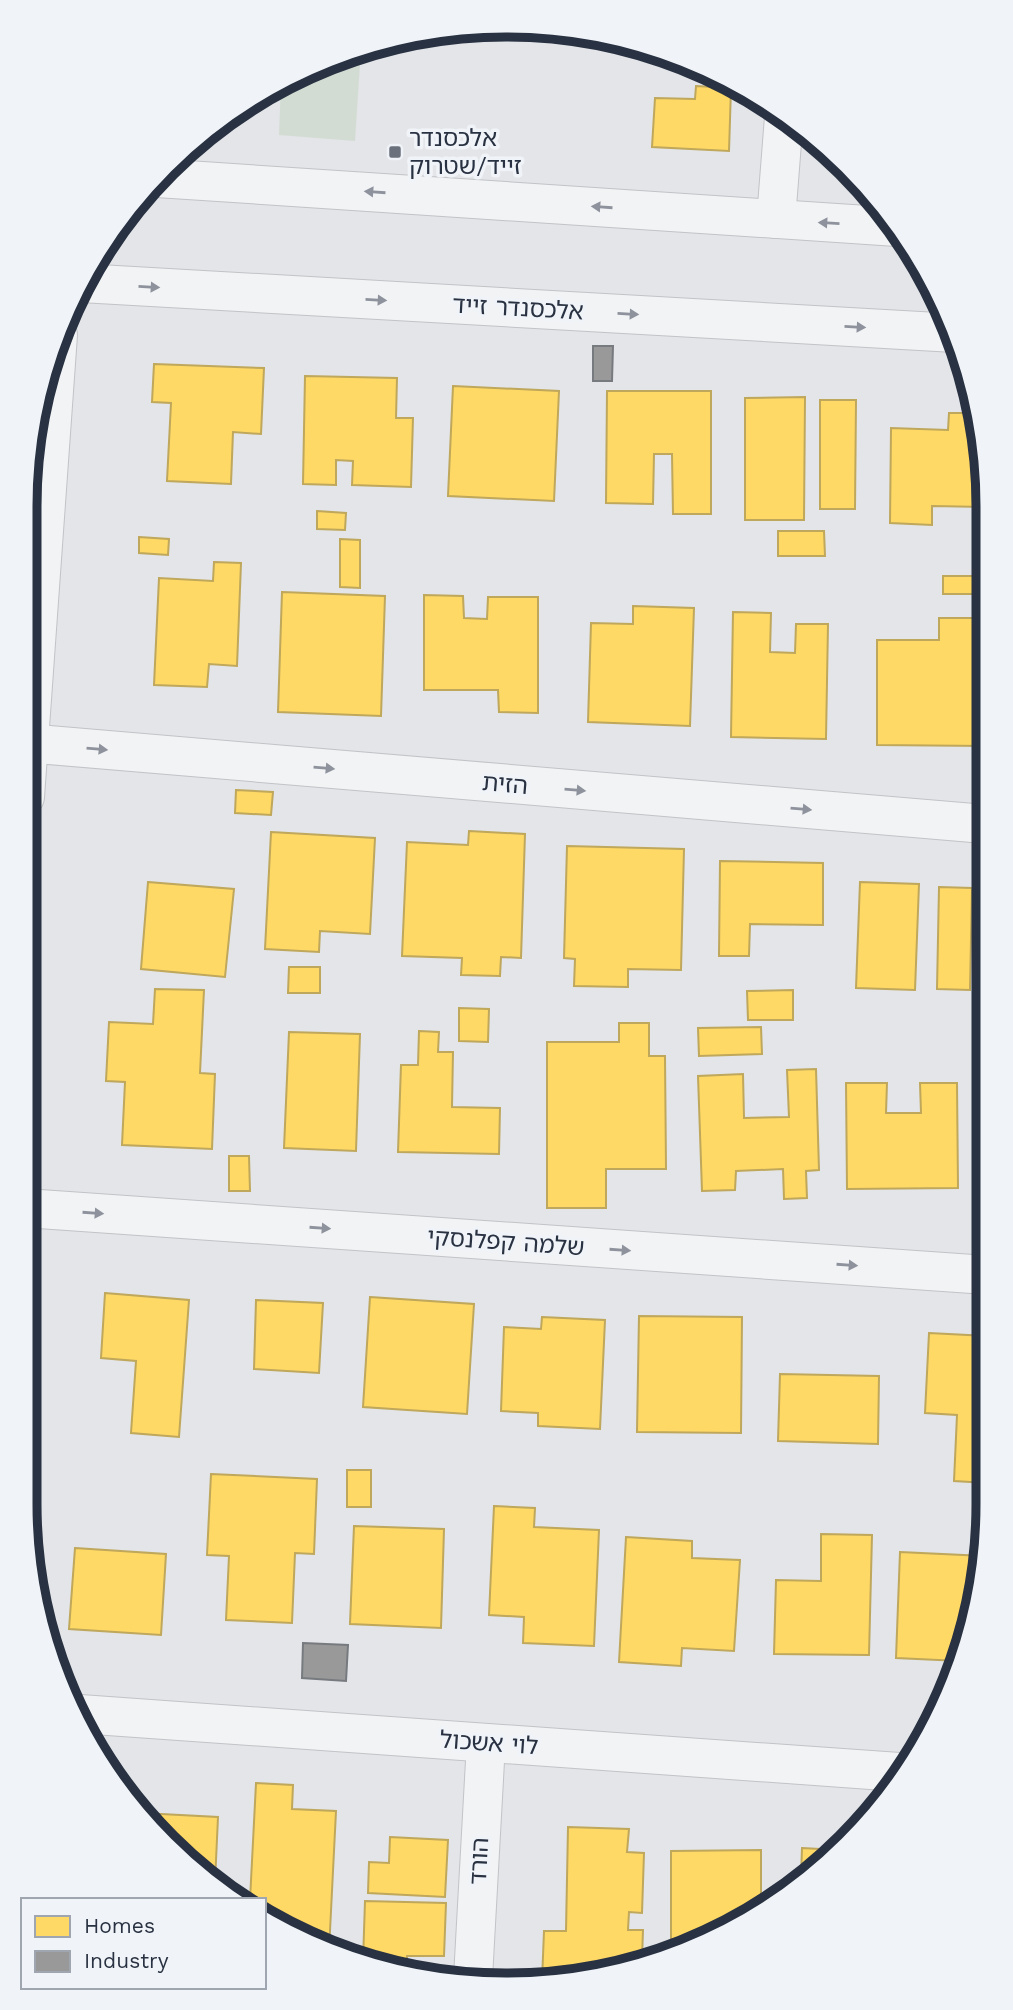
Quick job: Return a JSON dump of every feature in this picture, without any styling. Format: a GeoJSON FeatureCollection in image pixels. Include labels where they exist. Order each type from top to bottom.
{"type":"FeatureCollection","features":[{"type":"Feature","properties":{"kind":"street"},"geometry":{"type":"LineString","coordinates":[[776,219],[783,128]]}},
{"type":"Feature","properties":{"kind":"street"},"geometry":{"type":"LineString","coordinates":[[170,178],[883,226]]}},
{"type":"Feature","properties":{"kind":"street","name":"אלכסנדר זייד"},"geometry":{"type":"LineString","coordinates":[[93,284],[942,332]]}},
{"type":"Feature","properties":{"kind":"street"},"geometry":{"type":"LineString","coordinates":[[37,611],[55,380]]}},
{"type":"Feature","properties":{"kind":"street","name":"הזית"},"geometry":{"type":"LineString","coordinates":[[37,744],[976,823]]}},
{"type":"Feature","properties":{"kind":"street","name":"שלמה קפלנסקי"},"geometry":{"type":"LineString","coordinates":[[37,1209],[976,1274]]}},
{"type":"Feature","properties":{"kind":"street","name":"לוי אשכול"},"geometry":{"type":"LineString","coordinates":[[87,1714],[892,1771]]}},
{"type":"Feature","properties":{"kind":"street","name":"הורד"},"geometry":{"type":"LineString","coordinates":[[473,1972],[486,1743]]}},
{"type":"Feature","properties":{"kind":"shaded area"},"geometry":{"type":"Polygon","coordinates":[[[360,61],[355,141],[279,135],[280,95],[360,61]]]}},
{"type":"Feature","properties":{"kind":"building: Homes"},"geometry":{"type":"Polygon","coordinates":[[[696,86],[718,87],[731,94],[729,151],[652,147],[655,98],[695,99],[696,86]]]}},
{"type":"Feature","properties":{"kind":"building: Homes"},"geometry":{"type":"Polygon","coordinates":[[[154,364],[264,368],[261,434],[233,432],[231,484],[167,481],[171,403],[152,402],[154,364]]]}},
{"type":"Feature","properties":{"kind":"building: Homes"},"geometry":{"type":"Polygon","coordinates":[[[305,376],[397,378],[396,418],[413,418],[411,487],[352,485],[353,461],[336,460],[336,485],[303,484],[305,376]]]}},
{"type":"Feature","properties":{"kind":"building: Homes"},"geometry":{"type":"Polygon","coordinates":[[[453,386],[559,391],[554,501],[448,496],[453,386]]]}},
{"type":"Feature","properties":{"kind":"building: Homes"},"geometry":{"type":"Polygon","coordinates":[[[607,391],[711,391],[711,514],[673,514],[672,454],[654,454],[653,504],[606,503],[607,391]]]}},
{"type":"Feature","properties":{"kind":"building: Homes"},"geometry":{"type":"Polygon","coordinates":[[[805,397],[804,520],[745,520],[745,398],[805,397]]]}},
{"type":"Feature","properties":{"kind":"building: Homes"},"geometry":{"type":"Polygon","coordinates":[[[820,400],[856,400],[855,509],[820,509],[820,400]]]}},
{"type":"Feature","properties":{"kind":"building: Homes"},"geometry":{"type":"Polygon","coordinates":[[[949,413],[967,413],[972,445],[976,507],[932,506],[932,525],[890,523],[891,428],[948,430],[949,413]]]}},
{"type":"Feature","properties":{"kind":"building: Homes"},"geometry":{"type":"Polygon","coordinates":[[[317,511],[346,513],[345,530],[317,529],[317,511]]]}},
{"type":"Feature","properties":{"kind":"building: Homes"},"geometry":{"type":"Polygon","coordinates":[[[778,531],[824,531],[825,556],[778,556],[778,531]]]}},
{"type":"Feature","properties":{"kind":"building: Homes"},"geometry":{"type":"Polygon","coordinates":[[[139,537],[169,539],[168,555],[139,553],[139,537]]]}},
{"type":"Feature","properties":{"kind":"building: Homes"},"geometry":{"type":"Polygon","coordinates":[[[340,539],[360,540],[360,588],[340,587],[340,539]]]}},
{"type":"Feature","properties":{"kind":"building: Homes"},"geometry":{"type":"Polygon","coordinates":[[[214,562],[241,563],[237,666],[209,664],[207,687],[154,685],[159,578],[213,581],[214,562]]]}},
{"type":"Feature","properties":{"kind":"building: Homes"},"geometry":{"type":"Polygon","coordinates":[[[943,576],[975,576],[975,594],[943,594],[943,576]]]}},
{"type":"Feature","properties":{"kind":"building: Homes"},"geometry":{"type":"Polygon","coordinates":[[[282,592],[385,596],[381,716],[278,712],[282,592]]]}},
{"type":"Feature","properties":{"kind":"building: Homes"},"geometry":{"type":"Polygon","coordinates":[[[424,595],[463,596],[464,618],[487,619],[488,597],[538,597],[538,713],[499,712],[498,690],[424,690],[424,595]]]}},
{"type":"Feature","properties":{"kind":"building: Homes"},"geometry":{"type":"Polygon","coordinates":[[[633,606],[694,608],[690,726],[588,722],[591,623],[633,624],[633,606]]]}},
{"type":"Feature","properties":{"kind":"building: Homes"},"geometry":{"type":"Polygon","coordinates":[[[733,612],[771,613],[770,652],[795,653],[796,624],[828,624],[826,739],[731,737],[733,612]]]}},
{"type":"Feature","properties":{"kind":"building: Homes"},"geometry":{"type":"Polygon","coordinates":[[[939,618],[976,618],[976,746],[877,745],[877,640],[939,640],[939,618]]]}},
{"type":"Feature","properties":{"kind":"building: Homes"},"geometry":{"type":"Polygon","coordinates":[[[236,790],[273,792],[271,815],[235,813],[236,790]]]}},
{"type":"Feature","properties":{"kind":"building: Homes"},"geometry":{"type":"Polygon","coordinates":[[[469,831],[525,834],[521,958],[501,957],[500,976],[461,975],[462,958],[402,956],[407,842],[468,845],[469,831]]]}},
{"type":"Feature","properties":{"kind":"building: Homes"},"geometry":{"type":"Polygon","coordinates":[[[271,832],[375,838],[370,934],[320,931],[319,952],[265,949],[271,832]]]}},
{"type":"Feature","properties":{"kind":"building: Homes"},"geometry":{"type":"Polygon","coordinates":[[[567,846],[684,849],[681,970],[628,969],[628,987],[574,986],[575,959],[564,958],[567,846]]]}},
{"type":"Feature","properties":{"kind":"building: Homes"},"geometry":{"type":"Polygon","coordinates":[[[720,861],[823,863],[823,925],[750,924],[749,956],[719,956],[720,861]]]}},
{"type":"Feature","properties":{"kind":"building: Homes"},"geometry":{"type":"Polygon","coordinates":[[[148,882],[234,889],[225,977],[141,969],[148,882]]]}},
{"type":"Feature","properties":{"kind":"building: Homes"},"geometry":{"type":"Polygon","coordinates":[[[860,882],[919,884],[915,990],[856,988],[860,882]]]}},
{"type":"Feature","properties":{"kind":"building: Homes"},"geometry":{"type":"Polygon","coordinates":[[[939,887],[972,888],[970,990],[937,989],[939,887]]]}},
{"type":"Feature","properties":{"kind":"building: Homes"},"geometry":{"type":"Polygon","coordinates":[[[289,967],[320,967],[320,993],[288,993],[289,967]]]}},
{"type":"Feature","properties":{"kind":"building: Homes"},"geometry":{"type":"Polygon","coordinates":[[[155,989],[204,990],[200,1073],[215,1074],[212,1149],[122,1145],[125,1082],[106,1081],[109,1022],[153,1024],[155,989]]]}},
{"type":"Feature","properties":{"kind":"building: Homes"},"geometry":{"type":"Polygon","coordinates":[[[793,990],[793,1020],[748,1020],[747,991],[793,990]]]}},
{"type":"Feature","properties":{"kind":"building: Homes"},"geometry":{"type":"Polygon","coordinates":[[[459,1008],[489,1009],[488,1042],[459,1041],[459,1008]]]}},
{"type":"Feature","properties":{"kind":"building: Homes"},"geometry":{"type":"Polygon","coordinates":[[[619,1023],[649,1023],[649,1056],[665,1056],[666,1169],[606,1169],[606,1208],[547,1208],[547,1042],[619,1042],[619,1023]]]}},
{"type":"Feature","properties":{"kind":"building: Homes"},"geometry":{"type":"Polygon","coordinates":[[[761,1027],[762,1054],[699,1056],[698,1028],[761,1027]]]}},
{"type":"Feature","properties":{"kind":"building: Homes"},"geometry":{"type":"Polygon","coordinates":[[[419,1031],[439,1032],[438,1052],[453,1052],[452,1107],[500,1108],[499,1154],[398,1152],[401,1065],[418,1065],[419,1031]]]}},
{"type":"Feature","properties":{"kind":"building: Homes"},"geometry":{"type":"Polygon","coordinates":[[[289,1032],[360,1034],[356,1151],[284,1148],[289,1032]]]}},
{"type":"Feature","properties":{"kind":"building: Homes"},"geometry":{"type":"Polygon","coordinates":[[[816,1069],[819,1170],[806,1171],[807,1198],[784,1199],[783,1169],[736,1171],[735,1190],[702,1191],[698,1076],[743,1074],[744,1118],[789,1117],[787,1070],[816,1069]]]}},
{"type":"Feature","properties":{"kind":"building: Homes"},"geometry":{"type":"Polygon","coordinates":[[[846,1083],[887,1083],[886,1113],[921,1113],[920,1083],[957,1083],[958,1188],[847,1189],[846,1083]]]}},
{"type":"Feature","properties":{"kind":"building: Homes"},"geometry":{"type":"Polygon","coordinates":[[[229,1156],[249,1156],[250,1191],[229,1191],[229,1156]]]}},
{"type":"Feature","properties":{"kind":"building: Homes"},"geometry":{"type":"Polygon","coordinates":[[[105,1293],[189,1300],[179,1437],[131,1433],[136,1361],[101,1358],[105,1293]]]}},
{"type":"Feature","properties":{"kind":"building: Homes"},"geometry":{"type":"Polygon","coordinates":[[[370,1297],[474,1304],[467,1414],[363,1407],[370,1297]]]}},
{"type":"Feature","properties":{"kind":"building: Homes"},"geometry":{"type":"Polygon","coordinates":[[[256,1300],[323,1303],[319,1373],[254,1369],[256,1300]]]}},
{"type":"Feature","properties":{"kind":"building: Homes"},"geometry":{"type":"Polygon","coordinates":[[[639,1316],[742,1317],[741,1433],[637,1432],[639,1316]]]}},
{"type":"Feature","properties":{"kind":"building: Homes"},"geometry":{"type":"Polygon","coordinates":[[[542,1317],[605,1320],[600,1429],[538,1426],[538,1413],[501,1411],[504,1327],[541,1329],[542,1317]]]}},
{"type":"Feature","properties":{"kind":"building: Homes"},"geometry":{"type":"Polygon","coordinates":[[[929,1333],[976,1335],[976,1482],[954,1481],[957,1415],[925,1413],[929,1333]]]}},
{"type":"Feature","properties":{"kind":"building: Homes"},"geometry":{"type":"Polygon","coordinates":[[[780,1374],[879,1376],[878,1444],[778,1441],[780,1374]]]}},
{"type":"Feature","properties":{"kind":"building: Homes"},"geometry":{"type":"Polygon","coordinates":[[[347,1470],[371,1470],[371,1507],[347,1507],[347,1470]]]}},
{"type":"Feature","properties":{"kind":"building: Homes"},"geometry":{"type":"Polygon","coordinates":[[[211,1474],[317,1479],[314,1554],[295,1553],[292,1623],[226,1620],[229,1556],[207,1555],[211,1474]]]}},
{"type":"Feature","properties":{"kind":"building: Homes"},"geometry":{"type":"Polygon","coordinates":[[[494,1506],[535,1508],[534,1527],[599,1530],[594,1646],[523,1643],[524,1617],[489,1615],[494,1506]]]}},
{"type":"Feature","properties":{"kind":"building: Homes"},"geometry":{"type":"Polygon","coordinates":[[[354,1526],[444,1529],[441,1628],[350,1624],[354,1526]]]}},
{"type":"Feature","properties":{"kind":"building: Homes"},"geometry":{"type":"Polygon","coordinates":[[[821,1534],[872,1535],[869,1655],[774,1654],[776,1580],[821,1581],[821,1534]]]}},
{"type":"Feature","properties":{"kind":"building: Homes"},"geometry":{"type":"Polygon","coordinates":[[[626,1537],[692,1541],[692,1558],[740,1560],[734,1651],[682,1648],[681,1666],[619,1662],[626,1537]]]}},
{"type":"Feature","properties":{"kind":"building: Homes"},"geometry":{"type":"Polygon","coordinates":[[[75,1548],[166,1554],[161,1635],[69,1629],[75,1548]]]}},
{"type":"Feature","properties":{"kind":"building: Homes"},"geometry":{"type":"Polygon","coordinates":[[[900,1552],[973,1555],[967,1595],[949,1660],[896,1658],[900,1552]]]}},
{"type":"Feature","properties":{"kind":"building: Homes"},"geometry":{"type":"Polygon","coordinates":[[[256,1783],[293,1785],[292,1809],[336,1811],[330,1938],[266,1906],[266,1898],[250,1897],[256,1783]]]}},
{"type":"Feature","properties":{"kind":"building: Homes"},"geometry":{"type":"Polygon","coordinates":[[[154,1814],[218,1817],[215,1872],[174,1836],[154,1814]]]}},
{"type":"Feature","properties":{"kind":"building: Homes"},"geometry":{"type":"Polygon","coordinates":[[[568,1827],[629,1829],[627,1852],[644,1853],[642,1913],[629,1912],[628,1930],[643,1930],[642,1953],[598,1964],[542,1971],[544,1931],[566,1931],[568,1827]]]}},
{"type":"Feature","properties":{"kind":"building: Homes"},"geometry":{"type":"Polygon","coordinates":[[[390,1837],[448,1840],[445,1897],[368,1893],[369,1862],[389,1863],[390,1837]]]}},
{"type":"Feature","properties":{"kind":"building: Homes"},"geometry":{"type":"Polygon","coordinates":[[[802,1848],[825,1849],[816,1857],[801,1869],[802,1848]]]}},
{"type":"Feature","properties":{"kind":"building: Homes"},"geometry":{"type":"Polygon","coordinates":[[[761,1850],[761,1898],[714,1925],[671,1943],[671,1851],[761,1850]]]}},
{"type":"Feature","properties":{"kind":"building: Homes"},"geometry":{"type":"Polygon","coordinates":[[[365,1901],[446,1903],[444,1956],[407,1956],[407,1962],[363,1950],[365,1901]]]}},
{"type":"Feature","properties":{"kind":"building: Industry"},"geometry":{"type":"Polygon","coordinates":[[[593,346],[613,346],[612,381],[593,381],[593,346]]]}},
{"type":"Feature","properties":{"kind":"building: Industry"},"geometry":{"type":"Polygon","coordinates":[[[303,1643],[348,1645],[346,1681],[302,1678],[303,1643]]]}},
{"type":"Feature","properties":{"kind":"place","name":"אלכסנדר זייד/שטרוק"},"geometry":{"type":"Point","coordinates":[395,152]}}]}
